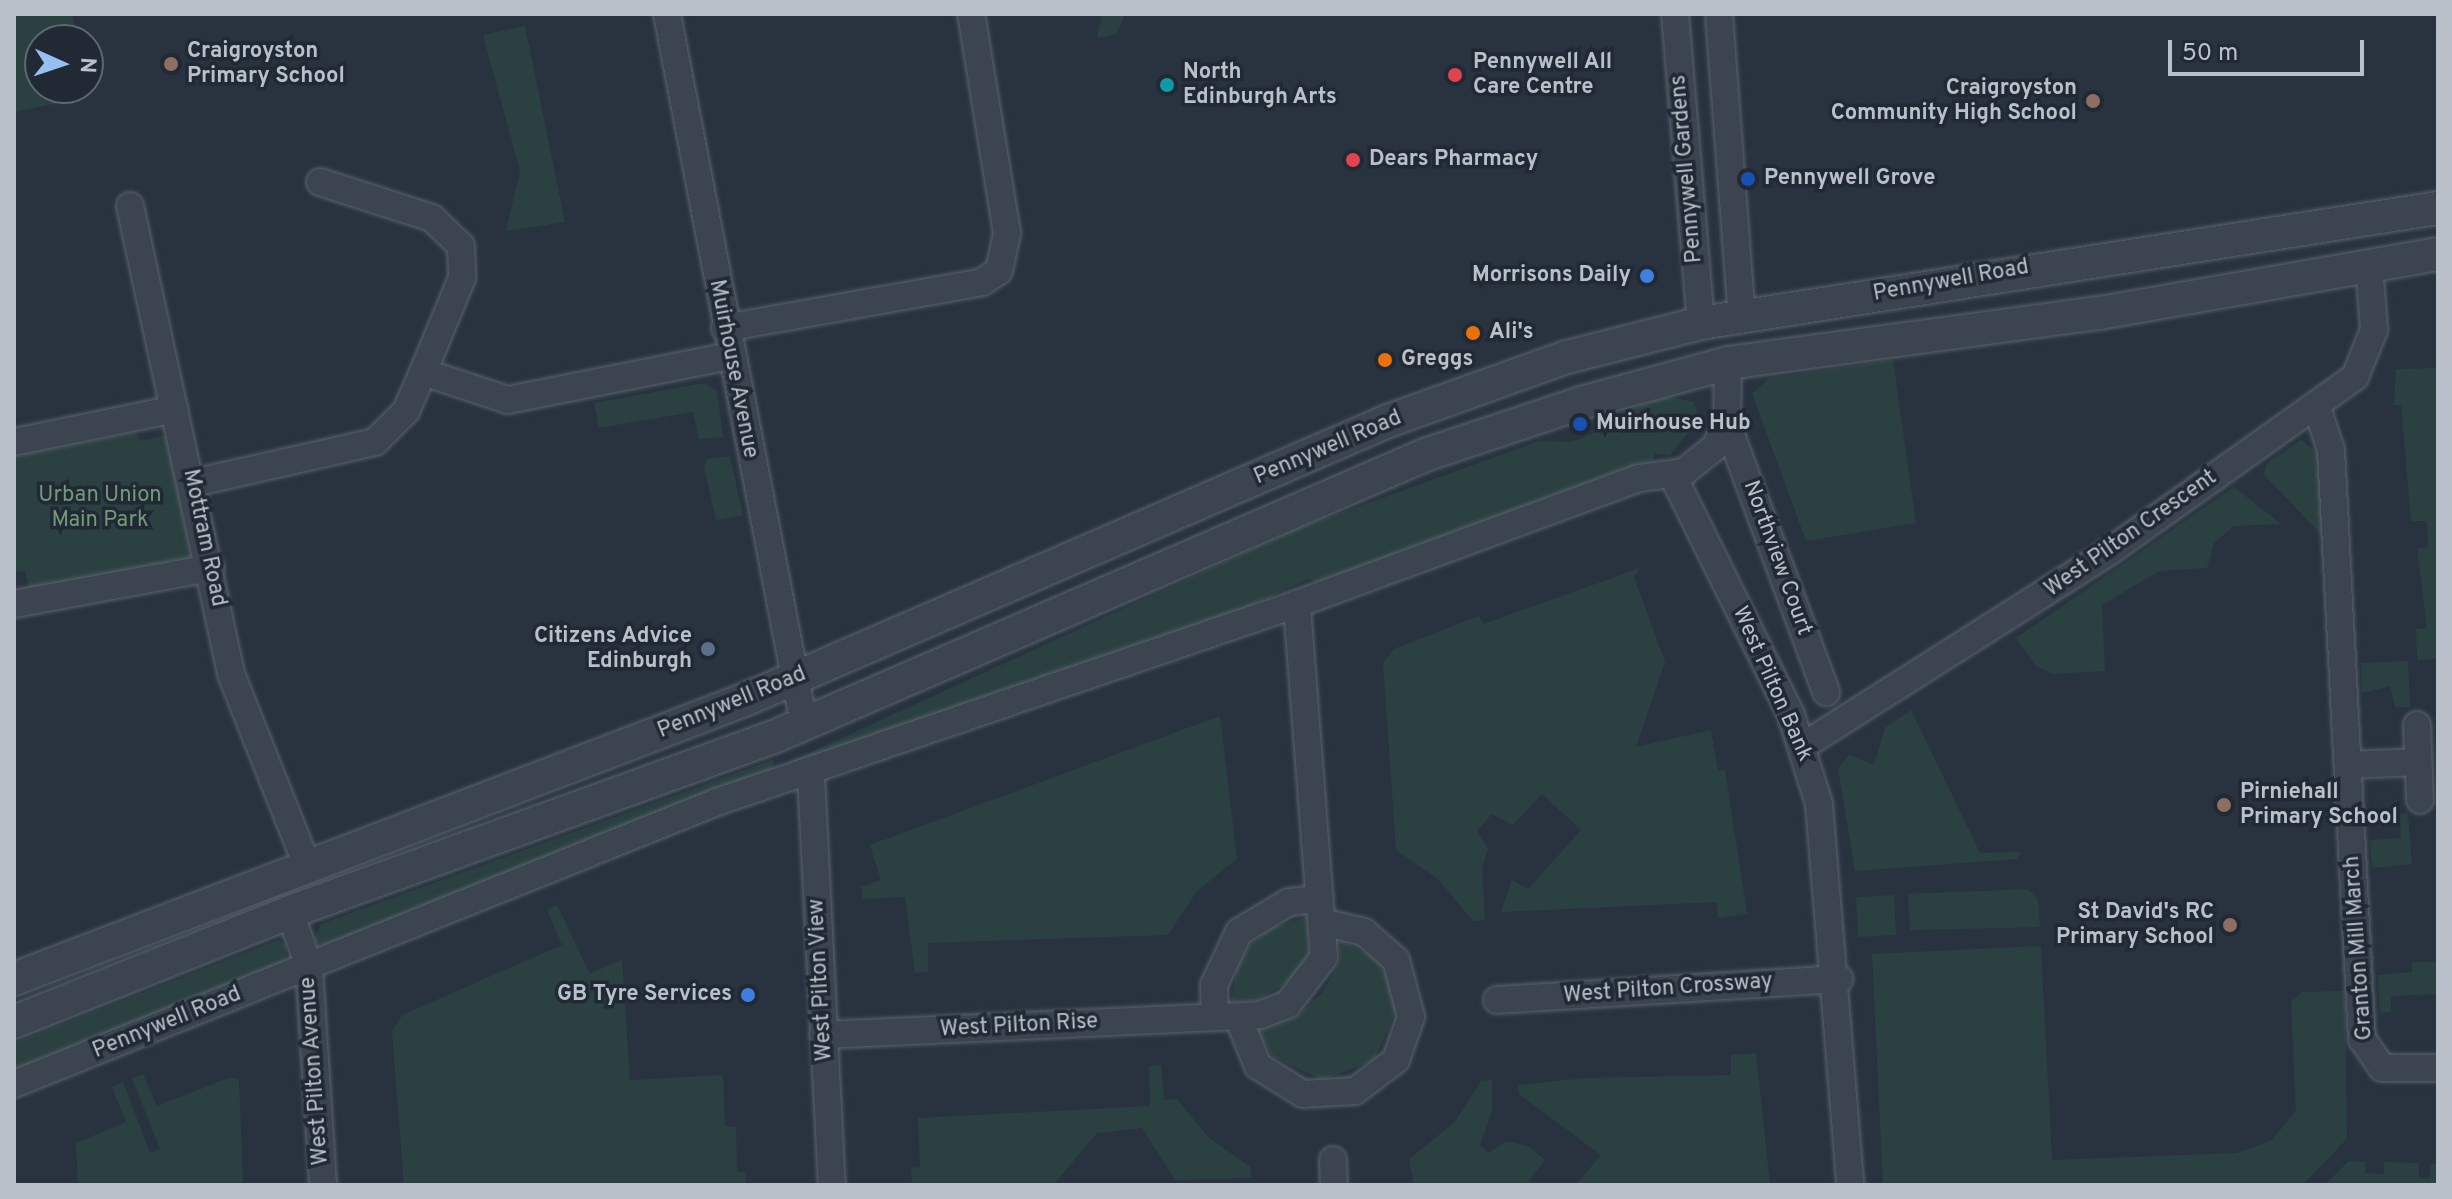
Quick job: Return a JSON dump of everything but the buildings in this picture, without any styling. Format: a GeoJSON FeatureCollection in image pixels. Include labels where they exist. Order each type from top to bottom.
{"type":"FeatureCollection","features":[{"type":"Feature","properties":{"kind":"street","name":"Muirhouse Avenue"},"geometry":{"type":"LineString","coordinates":[[667,14],[730,356],[804,724]]}},
{"type":"Feature","properties":{"kind":"street"},"geometry":{"type":"LineString","coordinates":[[725,328],[982,282],[999,271],[1007,233],[971,14]]}},
{"type":"Feature","properties":{"kind":"street","name":"Pennywell Gardens"},"geometry":{"type":"LineString","coordinates":[[1675,14],[1701,323]]}},
{"type":"Feature","properties":{"kind":"street","name":"Pennywell Gardens"},"geometry":{"type":"LineString","coordinates":[[1719,14],[1742,317]]}},
{"type":"Feature","properties":{"kind":"street"},"geometry":{"type":"LineString","coordinates":[[193,483],[375,442],[406,411],[423,372],[462,278],[461,246],[432,218],[320,182]]}},
{"type":"Feature","properties":{"kind":"street","name":"Mottram Road"},"geometry":{"type":"LineString","coordinates":[[130,206],[193,483],[231,674],[306,862]]}},
{"type":"Feature","properties":{"kind":"street","name":"Pennywell Road"},"geometry":{"type":"LineString","coordinates":[[14,979],[306,862],[794,678],[1388,421],[1567,357],[1701,323],[2438,208]]}},
{"type":"Feature","properties":{"kind":"street","name":"Pennywell Road"},"geometry":{"type":"LineString","coordinates":[[14,1022],[290,912],[804,724],[1425,455],[1728,363],[2100,313],[2438,254]]}},
{"type":"Feature","properties":{"kind":"street","name":"West Pilton Crescent"},"geometry":{"type":"LineString","coordinates":[[1803,746],[2097,559],[2355,377],[2367,356],[2374,330],[2369,264]]}},
{"type":"Feature","properties":{"kind":"street"},"geometry":{"type":"LineString","coordinates":[[1673,476],[1705,458],[1727,424],[1728,363],[1742,317]]}},
{"type":"Feature","properties":{"kind":"street"},"geometry":{"type":"LineString","coordinates":[[1701,323],[1728,363]]}},
{"type":"Feature","properties":{"kind":"street"},"geometry":{"type":"LineString","coordinates":[[423,372],[508,400],[730,356]]}},
{"type":"Feature","properties":{"kind":"street","name":"Granton Mill March"},"geometry":{"type":"LineString","coordinates":[[2316,405],[2330,431],[2363,1045],[2389,1070],[2438,1068]]}},
{"type":"Feature","properties":{"kind":"street"},"geometry":{"type":"LineString","coordinates":[[14,442],[175,409]]}},
{"type":"Feature","properties":{"kind":"street","name":"Northview Court"},"geometry":{"type":"LineString","coordinates":[[1727,424],[1826,692]]}},
{"type":"Feature","properties":{"kind":"street","name":"Pennywell Road"},"geometry":{"type":"LineString","coordinates":[[14,1084],[702,808],[811,775],[1297,604],[1639,478],[1673,476]]}},
{"type":"Feature","properties":{"kind":"street","name":"West Pilton Bank"},"geometry":{"type":"LineString","coordinates":[[1673,476],[1803,746],[1829,853],[1850,1185]]}},
{"type":"Feature","properties":{"kind":"street"},"geometry":{"type":"LineString","coordinates":[[14,604],[211,568]]}},
{"type":"Feature","properties":{"kind":"street","name":"West Pilton Rise"},"geometry":{"type":"LineString","coordinates":[[823,1035],[1226,1017],[1288,1004],[1310,984],[1324,957],[1297,604]]}},
{"type":"Feature","properties":{"kind":"street"},"geometry":{"type":"LineString","coordinates":[[2417,725],[2420,800]]}},
{"type":"Feature","properties":{"kind":"street"},"geometry":{"type":"LineString","coordinates":[[2348,765],[2418,762]]}},
{"type":"Feature","properties":{"kind":"street","name":"West Pilton View"},"geometry":{"type":"LineString","coordinates":[[811,775],[832,1185]]}},
{"type":"Feature","properties":{"kind":"street"},"geometry":{"type":"LineString","coordinates":[[271,876],[290,912]]}},
{"type":"Feature","properties":{"kind":"street"},"geometry":{"type":"LineString","coordinates":[[1289,902],[1321,911],[1364,932],[1396,960],[1411,1017],[1396,1060],[1355,1091],[1303,1094],[1258,1066],[1226,1017],[1214,985],[1239,932],[1289,902]]}},
{"type":"Feature","properties":{"kind":"street","name":"West Pilton Avenue"},"geometry":{"type":"LineString","coordinates":[[290,912],[309,967],[323,1185]]}},
{"type":"Feature","properties":{"kind":"street","name":"West Pilton Crossway"},"geometry":{"type":"LineString","coordinates":[[1497,1000],[1839,979]]}},
{"type":"Feature","properties":{"kind":"green space"},"geometry":{"type":"Polygon","coordinates":[[[14,14],[72,14],[74,24],[24,24],[24,104],[53,104],[14,112],[14,14]]]}},
{"type":"Feature","properties":{"kind":"green space"},"geometry":{"type":"Polygon","coordinates":[[[1102,14],[1125,14],[1117,34],[1097,38],[1102,14]]]}},
{"type":"Feature","properties":{"kind":"green space"},"geometry":{"type":"Polygon","coordinates":[[[525,26],[565,222],[506,231],[520,171],[483,35],[525,26]]]}},
{"type":"Feature","properties":{"kind":"green space"},"geometry":{"type":"Polygon","coordinates":[[[1893,360],[1916,523],[1806,541],[1752,393],[1770,378],[1893,360]]]}},
{"type":"Feature","properties":{"kind":"green space"},"geometry":{"type":"Polygon","coordinates":[[[2438,368],[2438,659],[2417,660],[2416,629],[2427,628],[2417,548],[2428,547],[2427,521],[2411,521],[2401,405],[2394,405],[2396,369],[2438,368]]]}},
{"type":"Feature","properties":{"kind":"green space"},"geometry":{"type":"Polygon","coordinates":[[[704,383],[717,391],[723,437],[699,439],[693,412],[599,428],[594,403],[704,383]]]}},
{"type":"Feature","properties":{"kind":"green space"},"geometry":{"type":"Polygon","coordinates":[[[1666,396],[1694,402],[1699,420],[1670,455],[1655,454],[1651,463],[1322,582],[1308,579],[1188,635],[793,767],[790,762],[1294,530],[1539,441],[1571,442],[1592,434],[1600,420],[1666,396]]]}},
{"type":"Feature","properties":{"kind":"green space","name":"Urban Union Main Park"},"geometry":{"type":"Polygon","coordinates":[[[135,432],[140,441],[167,435],[191,560],[29,589],[25,571],[14,572],[14,456],[135,432]]]}},
{"type":"Feature","properties":{"kind":"green space"},"geometry":{"type":"Polygon","coordinates":[[[2301,440],[2318,453],[2322,535],[2264,475],[2267,463],[2301,440]]]}},
{"type":"Feature","properties":{"kind":"green space"},"geometry":{"type":"Polygon","coordinates":[[[730,456],[743,515],[716,520],[704,467],[707,459],[730,456]]]}},
{"type":"Feature","properties":{"kind":"green space"},"geometry":{"type":"Polygon","coordinates":[[[2234,487],[2281,524],[2234,526],[2214,543],[2207,568],[2159,571],[2102,605],[2105,671],[2052,674],[2036,666],[2016,638],[2234,487]]]}},
{"type":"Feature","properties":{"kind":"green space"},"geometry":{"type":"Polygon","coordinates":[[[1640,568],[1634,577],[1665,662],[1636,747],[1711,730],[1718,771],[1725,770],[1747,913],[1718,918],[1717,902],[1501,912],[1512,880],[1528,889],[1581,830],[1542,794],[1513,825],[1492,814],[1477,831],[1488,849],[1482,868],[1485,920],[1473,921],[1438,879],[1396,850],[1383,663],[1394,649],[1479,616],[1483,624],[1640,568]]]}},
{"type":"Feature","properties":{"kind":"green space"},"geometry":{"type":"Polygon","coordinates":[[[2408,661],[2410,707],[2395,707],[2390,686],[2362,693],[2361,663],[2408,661]]]}},
{"type":"Feature","properties":{"kind":"green space"},"geometry":{"type":"Polygon","coordinates":[[[1911,710],[1980,853],[2022,852],[2016,859],[1855,871],[1838,768],[1850,755],[1874,765],[1885,728],[1911,710]]]}},
{"type":"Feature","properties":{"kind":"green space"},"geometry":{"type":"Polygon","coordinates":[[[1220,716],[1237,859],[1197,891],[1168,935],[928,943],[928,972],[915,973],[905,897],[863,899],[861,887],[881,880],[870,845],[1220,716]]]}},
{"type":"Feature","properties":{"kind":"green space"},"geometry":{"type":"Polygon","coordinates":[[[774,759],[772,772],[554,853],[328,948],[314,940],[321,924],[774,759]]]}},
{"type":"Feature","properties":{"kind":"green space"},"geometry":{"type":"Polygon","coordinates":[[[2408,813],[2412,864],[2372,868],[2370,840],[2401,838],[2400,814],[2408,813]]]}},
{"type":"Feature","properties":{"kind":"green space"},"geometry":{"type":"Polygon","coordinates":[[[2028,889],[2038,899],[2040,927],[1910,930],[1908,894],[2028,889]]]}},
{"type":"Feature","properties":{"kind":"green space"},"geometry":{"type":"Polygon","coordinates":[[[1894,895],[1896,935],[1858,937],[1856,897],[1894,895]]]}},
{"type":"Feature","properties":{"kind":"green space"},"geometry":{"type":"Polygon","coordinates":[[[557,905],[590,974],[622,959],[630,1080],[723,1075],[725,1126],[736,1127],[737,1172],[745,1172],[746,1185],[404,1185],[392,1032],[402,1015],[562,945],[547,910],[557,905]]]}},
{"type":"Feature","properties":{"kind":"green space"},"geometry":{"type":"Polygon","coordinates":[[[1307,917],[1309,954],[1298,975],[1257,1001],[1231,1002],[1238,964],[1252,943],[1271,928],[1307,917]]]}},
{"type":"Feature","properties":{"kind":"green space"},"geometry":{"type":"Polygon","coordinates":[[[1339,939],[1376,959],[1391,982],[1396,1011],[1374,1060],[1323,1080],[1273,1057],[1257,1031],[1296,1017],[1322,993],[1340,961],[1339,939]]]}},
{"type":"Feature","properties":{"kind":"green space"},"geometry":{"type":"Polygon","coordinates":[[[278,940],[286,945],[286,964],[14,1073],[14,1043],[278,940]]]}},
{"type":"Feature","properties":{"kind":"green space"},"geometry":{"type":"Polygon","coordinates":[[[2041,946],[2052,1160],[2237,1153],[2272,1140],[2296,1110],[2291,1002],[2302,992],[2345,991],[2347,1139],[2302,1185],[1883,1185],[1872,954],[2041,946]]]}},
{"type":"Feature","properties":{"kind":"green space"},"geometry":{"type":"Polygon","coordinates":[[[2412,962],[2438,962],[2438,994],[2391,996],[2391,1012],[2380,1013],[2378,975],[2412,972],[2412,962]]]}},
{"type":"Feature","properties":{"kind":"green space"},"geometry":{"type":"Polygon","coordinates":[[[1756,1053],[1770,1185],[1576,1185],[1601,1155],[1519,1094],[1518,1085],[1586,1078],[1731,1075],[1731,1055],[1756,1053]]]}},
{"type":"Feature","properties":{"kind":"green space"},"geometry":{"type":"Polygon","coordinates":[[[1161,1065],[1164,1100],[1177,1099],[1208,1137],[1250,1167],[1251,1178],[1175,1180],[1142,1128],[1097,1133],[1053,1185],[912,1185],[911,1168],[920,1167],[918,1118],[1150,1106],[1149,1066],[1161,1065]]]}},
{"type":"Feature","properties":{"kind":"green space"},"geometry":{"type":"Polygon","coordinates":[[[143,1074],[157,1106],[231,1077],[239,1080],[243,1185],[78,1185],[76,1143],[126,1122],[112,1087],[123,1082],[150,1153],[160,1149],[132,1078],[143,1074]]]}},
{"type":"Feature","properties":{"kind":"green space"},"geometry":{"type":"Polygon","coordinates":[[[1492,1080],[1492,1111],[1480,1145],[1489,1153],[1506,1141],[1528,1146],[1545,1160],[1529,1180],[1534,1185],[1414,1185],[1409,1159],[1454,1123],[1481,1081],[1492,1080]]]}},
{"type":"Feature","properties":{"kind":"green space"},"geometry":{"type":"Polygon","coordinates":[[[2349,1161],[2365,1162],[2365,1173],[2384,1174],[2384,1162],[2419,1163],[2419,1178],[2430,1178],[2431,1164],[2438,1164],[2438,1185],[2325,1185],[2349,1161]]]}},
{"type":"Feature","properties":{"kind":"place","name":"Craigroyston Primary School"},"geometry":{"type":"Point","coordinates":[171,64]}},
{"type":"Feature","properties":{"kind":"place","name":"Pennywell All Care Centre"},"geometry":{"type":"Point","coordinates":[1455,75]}},
{"type":"Feature","properties":{"kind":"place","name":"North Edinburgh Arts"},"geometry":{"type":"Point","coordinates":[1167,85]}},
{"type":"Feature","properties":{"kind":"place","name":"Craigroyston Community High School"},"geometry":{"type":"Point","coordinates":[2093,101]}},
{"type":"Feature","properties":{"kind":"place","name":"Dears Pharmacy"},"geometry":{"type":"Point","coordinates":[1353,160]}},
{"type":"Feature","properties":{"kind":"place","name":"Pennywell Grove"},"geometry":{"type":"Point","coordinates":[1748,179]}},
{"type":"Feature","properties":{"kind":"place","name":"Morrisons Daily"},"geometry":{"type":"Point","coordinates":[1647,276]}},
{"type":"Feature","properties":{"kind":"place","name":"Ali's"},"geometry":{"type":"Point","coordinates":[1473,333]}},
{"type":"Feature","properties":{"kind":"place","name":"Greggs"},"geometry":{"type":"Point","coordinates":[1385,360]}},
{"type":"Feature","properties":{"kind":"place","name":"Muirhouse Hub"},"geometry":{"type":"Point","coordinates":[1580,424]}},
{"type":"Feature","properties":{"kind":"place","name":"Citizens Advice Edinburgh"},"geometry":{"type":"Point","coordinates":[708,649]}},
{"type":"Feature","properties":{"kind":"place","name":"Pirniehall Primary School"},"geometry":{"type":"Point","coordinates":[2224,805]}},
{"type":"Feature","properties":{"kind":"place","name":"St David's RC Primary School"},"geometry":{"type":"Point","coordinates":[2230,925]}},
{"type":"Feature","properties":{"kind":"place","name":"GB Tyre Services"},"geometry":{"type":"Point","coordinates":[748,995]}}]}
